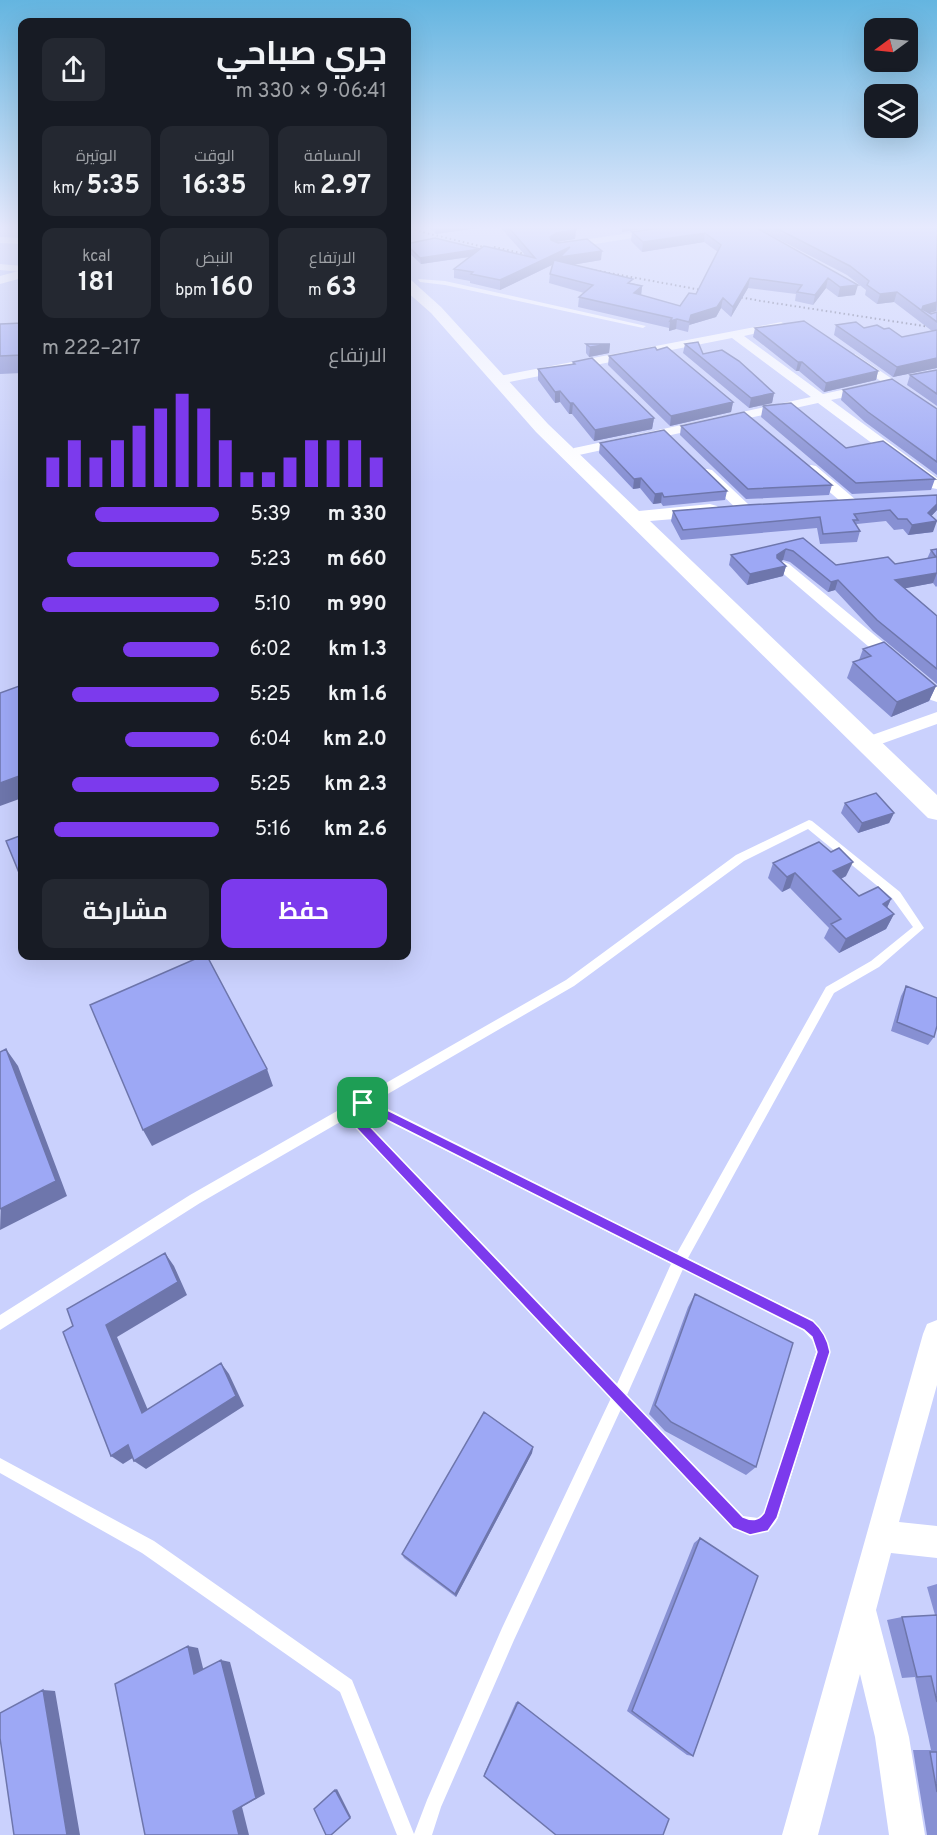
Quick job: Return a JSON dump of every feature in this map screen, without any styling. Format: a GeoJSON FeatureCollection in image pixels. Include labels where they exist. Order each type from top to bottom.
{"type":"FeatureCollection","features":[{"type":"Feature","properties":{"kind":"main road"},"geometry":{"type":"LineString","coordinates":[[440,314],[579,451],[641,516]]}},
{"type":"Feature","properties":{"kind":"main road"},"geometry":{"type":"LineString","coordinates":[[505,378],[542,428],[641,516],[875,740],[937,811]]}},
{"type":"Feature","properties":{"kind":"main road"},"geometry":{"type":"LineString","coordinates":[[818,504],[873,502]]}},
{"type":"Feature","properties":{"kind":"main road"},"geometry":{"type":"LineString","coordinates":[[641,516],[764,507]]}},
{"type":"Feature","properties":{"kind":"main road"},"geometry":{"type":"LineString","coordinates":[[875,740],[937,789]]}},
{"type":"Feature","properties":{"kind":"street"},"geometry":{"type":"LineString","coordinates":[[505,378],[798,324]]}},
{"type":"Feature","properties":{"kind":"street"},"geometry":{"type":"LineString","coordinates":[[734,334],[819,398],[933,494]]}},
{"type":"Feature","properties":{"kind":"street"},"geometry":{"type":"LineString","coordinates":[[665,348],[683,362]]}},
{"type":"Feature","properties":{"kind":"street"},"geometry":{"type":"LineString","coordinates":[[844,350],[937,415]]}},
{"type":"Feature","properties":{"kind":"street"},"geometry":{"type":"LineString","coordinates":[[593,362],[609,377]]}},
{"type":"Feature","properties":{"kind":"street"},"geometry":{"type":"LineString","coordinates":[[579,451],[666,432],[742,410],[819,398],[914,378]]}},
{"type":"Feature","properties":{"kind":"street"},"geometry":{"type":"LineString","coordinates":[[742,410],[764,429]]}},
{"type":"Feature","properties":{"kind":"street"},"geometry":{"type":"LineString","coordinates":[[799,459],[851,503]]}},
{"type":"Feature","properties":{"kind":"street"},"geometry":{"type":"LineString","coordinates":[[700,465],[742,507]]}},
{"type":"Feature","properties":{"kind":"street"},"geometry":{"type":"LineString","coordinates":[[784,567],[937,696]]}},
{"type":"Feature","properties":{"kind":"street"},"geometry":{"type":"LineString","coordinates":[[875,740],[937,718]]}},
{"type":"Feature","properties":{"kind":"street"},"geometry":{"type":"LineString","coordinates":[[800,1835],[880,1536],[937,1335]]}},
{"type":"Feature","properties":{"kind":"street"},"geometry":{"type":"LineString","coordinates":[[880,1536],[937,1542]]}},
{"type":"Feature","properties":{"kind":"street"},"geometry":{"type":"LineString","coordinates":[[860,1611],[892,1737],[907,1835]]}},
{"type":"Feature","properties":{"kind":"lane"},"geometry":{"type":"LineString","coordinates":[[586,314],[643,326]]}},
{"type":"Feature","properties":{"kind":"lane"},"geometry":{"type":"LineString","coordinates":[[0,1323],[195,1199],[570,983],[740,858],[809,824],[896,895],[919,928],[875,964],[830,990],[679,1262],[619,1397],[508,1634],[433,1806],[423,1835]]}},
{"type":"Feature","properties":{"kind":"lane"},"geometry":{"type":"LineString","coordinates":[[348,1111],[738,1522],[750,1528],[763,1526],[770,1518],[823,1352],[822,1342],[816,1333],[808,1325],[363,1103]]}},
{"type":"Feature","properties":{"kind":"lane"},"geometry":{"type":"LineString","coordinates":[[0,1465],[148,1547],[346,1686],[406,1835]]}},
{"type":"Feature","properties":{"kind":"building"},"geometry":{"type":"Polygon","coordinates":[[[653,314],[695,314],[691,315],[689,322],[677,319],[670,321],[672,318],[653,314]]]}},
{"type":"Feature","properties":{"kind":"building"},"geometry":{"type":"Polygon","coordinates":[[[926,314],[937,314],[937,322],[926,314]]]}},
{"type":"Feature","properties":{"kind":"building"},"geometry":{"type":"Polygon","coordinates":[[[804,321],[878,371],[826,383],[802,362],[798,362],[755,328],[804,321]]]}},
{"type":"Feature","properties":{"kind":"building"},"geometry":{"type":"Polygon","coordinates":[[[856,322],[864,328],[877,325],[884,329],[889,328],[902,337],[937,330],[937,358],[897,367],[836,325],[856,322]]]}},
{"type":"Feature","properties":{"kind":"building"},"geometry":{"type":"Polygon","coordinates":[[[18,323],[18,355],[0,356],[0,324],[18,323]]]}},
{"type":"Feature","properties":{"kind":"building"},"geometry":{"type":"Polygon","coordinates":[[[698,342],[703,354],[722,350],[739,361],[774,393],[751,398],[685,344],[698,342]]]}},
{"type":"Feature","properties":{"kind":"building"},"geometry":{"type":"Polygon","coordinates":[[[586,344],[610,344],[590,347],[586,344]]]}},
{"type":"Feature","properties":{"kind":"building"},"geometry":{"type":"Polygon","coordinates":[[[655,347],[657,350],[667,347],[733,402],[671,416],[609,356],[655,347]]]}},
{"type":"Feature","properties":{"kind":"building"},"geometry":{"type":"Polygon","coordinates":[[[592,358],[654,418],[595,430],[573,403],[570,403],[560,391],[555,392],[538,369],[575,364],[573,362],[592,358]]]}},
{"type":"Feature","properties":{"kind":"building"},"geometry":{"type":"Polygon","coordinates":[[[937,370],[937,394],[910,375],[937,370]]]}},
{"type":"Feature","properties":{"kind":"building"},"geometry":{"type":"Polygon","coordinates":[[[892,379],[937,409],[937,462],[868,412],[843,390],[892,379]]]}},
{"type":"Feature","properties":{"kind":"building"},"geometry":{"type":"Polygon","coordinates":[[[791,403],[846,448],[883,441],[935,479],[856,483],[763,406],[791,403]]]}},
{"type":"Feature","properties":{"kind":"building"},"geometry":{"type":"Polygon","coordinates":[[[744,412],[832,485],[748,489],[681,426],[744,412]]]}},
{"type":"Feature","properties":{"kind":"building"},"geometry":{"type":"Polygon","coordinates":[[[664,430],[727,491],[664,497],[662,493],[655,494],[641,478],[634,479],[600,443],[664,430]]]}},
{"type":"Feature","properties":{"kind":"building"},"geometry":{"type":"Polygon","coordinates":[[[937,495],[937,504],[928,513],[937,521],[912,525],[907,519],[898,519],[890,510],[854,514],[858,520],[853,520],[860,531],[823,534],[820,517],[683,530],[673,511],[746,505],[937,495]]]}},
{"type":"Feature","properties":{"kind":"building"},"geometry":{"type":"Polygon","coordinates":[[[803,538],[836,565],[888,557],[895,564],[936,557],[931,550],[937,549],[937,573],[895,580],[937,616],[937,669],[877,620],[838,580],[831,582],[793,551],[786,549],[777,555],[777,558],[786,566],[750,574],[731,555],[803,538]]]}},
{"type":"Feature","properties":{"kind":"building"},"geometry":{"type":"Polygon","coordinates":[[[884,642],[936,686],[897,702],[853,662],[871,656],[863,649],[884,642]]]}},
{"type":"Feature","properties":{"kind":"building"},"geometry":{"type":"Polygon","coordinates":[[[18,686],[18,776],[0,783],[0,693],[18,686]]]}},
{"type":"Feature","properties":{"kind":"building"},"geometry":{"type":"Polygon","coordinates":[[[876,793],[894,813],[862,823],[845,803],[876,793]]]}},
{"type":"Feature","properties":{"kind":"building"},"geometry":{"type":"Polygon","coordinates":[[[18,836],[18,870],[6,841],[18,836]]]}},
{"type":"Feature","properties":{"kind":"building"},"geometry":{"type":"Polygon","coordinates":[[[819,842],[831,852],[839,848],[853,862],[833,871],[859,896],[878,887],[891,899],[883,904],[894,914],[846,939],[831,924],[841,919],[795,873],[787,877],[773,863],[819,842]]]}},
{"type":"Feature","properties":{"kind":"building"},"geometry":{"type":"Polygon","coordinates":[[[193,960],[209,960],[267,1069],[143,1130],[90,1005],[193,960]]]}},
{"type":"Feature","properties":{"kind":"building"},"geometry":{"type":"Polygon","coordinates":[[[906,986],[937,998],[937,1026],[934,1037],[897,1022],[906,986]]]}},
{"type":"Feature","properties":{"kind":"building"},"geometry":{"type":"Polygon","coordinates":[[[6,1049],[56,1181],[0,1209],[0,1052],[6,1049]]]}},
{"type":"Feature","properties":{"kind":"building"},"geometry":{"type":"Polygon","coordinates":[[[165,1253],[178,1282],[106,1325],[142,1413],[221,1363],[236,1396],[134,1461],[128,1445],[111,1456],[63,1332],[73,1326],[67,1309],[165,1253]]]}},
{"type":"Feature","properties":{"kind":"building"},"geometry":{"type":"Polygon","coordinates":[[[695,1294],[793,1343],[756,1467],[671,1422],[655,1405],[695,1294]]]}},
{"type":"Feature","properties":{"kind":"building"},"geometry":{"type":"Polygon","coordinates":[[[484,1412],[533,1447],[455,1594],[402,1554],[484,1412]]]}},
{"type":"Feature","properties":{"kind":"building"},"geometry":{"type":"Polygon","coordinates":[[[700,1538],[758,1576],[693,1756],[632,1711],[700,1538]]]}},
{"type":"Feature","properties":{"kind":"building"},"geometry":{"type":"Polygon","coordinates":[[[937,1615],[937,1702],[931,1676],[917,1677],[902,1617],[937,1615]]]}},
{"type":"Feature","properties":{"kind":"building"},"geometry":{"type":"Polygon","coordinates":[[[188,1646],[194,1674],[221,1660],[256,1798],[233,1811],[239,1835],[145,1835],[115,1684],[188,1646]]]}},
{"type":"Feature","properties":{"kind":"building"},"geometry":{"type":"Polygon","coordinates":[[[43,1690],[67,1835],[14,1835],[0,1738],[0,1713],[43,1690]]]}},
{"type":"Feature","properties":{"kind":"building"},"geometry":{"type":"Polygon","coordinates":[[[518,1702],[669,1819],[663,1835],[556,1835],[484,1776],[518,1702]]]}},
{"type":"Feature","properties":{"kind":"building"},"geometry":{"type":"Polygon","coordinates":[[[930,1752],[937,1752],[937,1792],[930,1752]]]}},
{"type":"Feature","properties":{"kind":"building"},"geometry":{"type":"Polygon","coordinates":[[[335,1790],[350,1818],[331,1835],[326,1835],[314,1809],[335,1790]]]}},
{"type":"Feature","properties":{"kind":"railway"},"geometry":{"type":"LineString","coordinates":[[843,314],[937,328]]}},
{"type":"Feature","properties":{"kind":"route"},"geometry":{"type":"LineString","coordinates":[[363,1103],[808,1325],[816,1333],[822,1342],[823,1352],[770,1518],[763,1526],[750,1528],[738,1522],[348,1111],[363,1103]]}}]}
